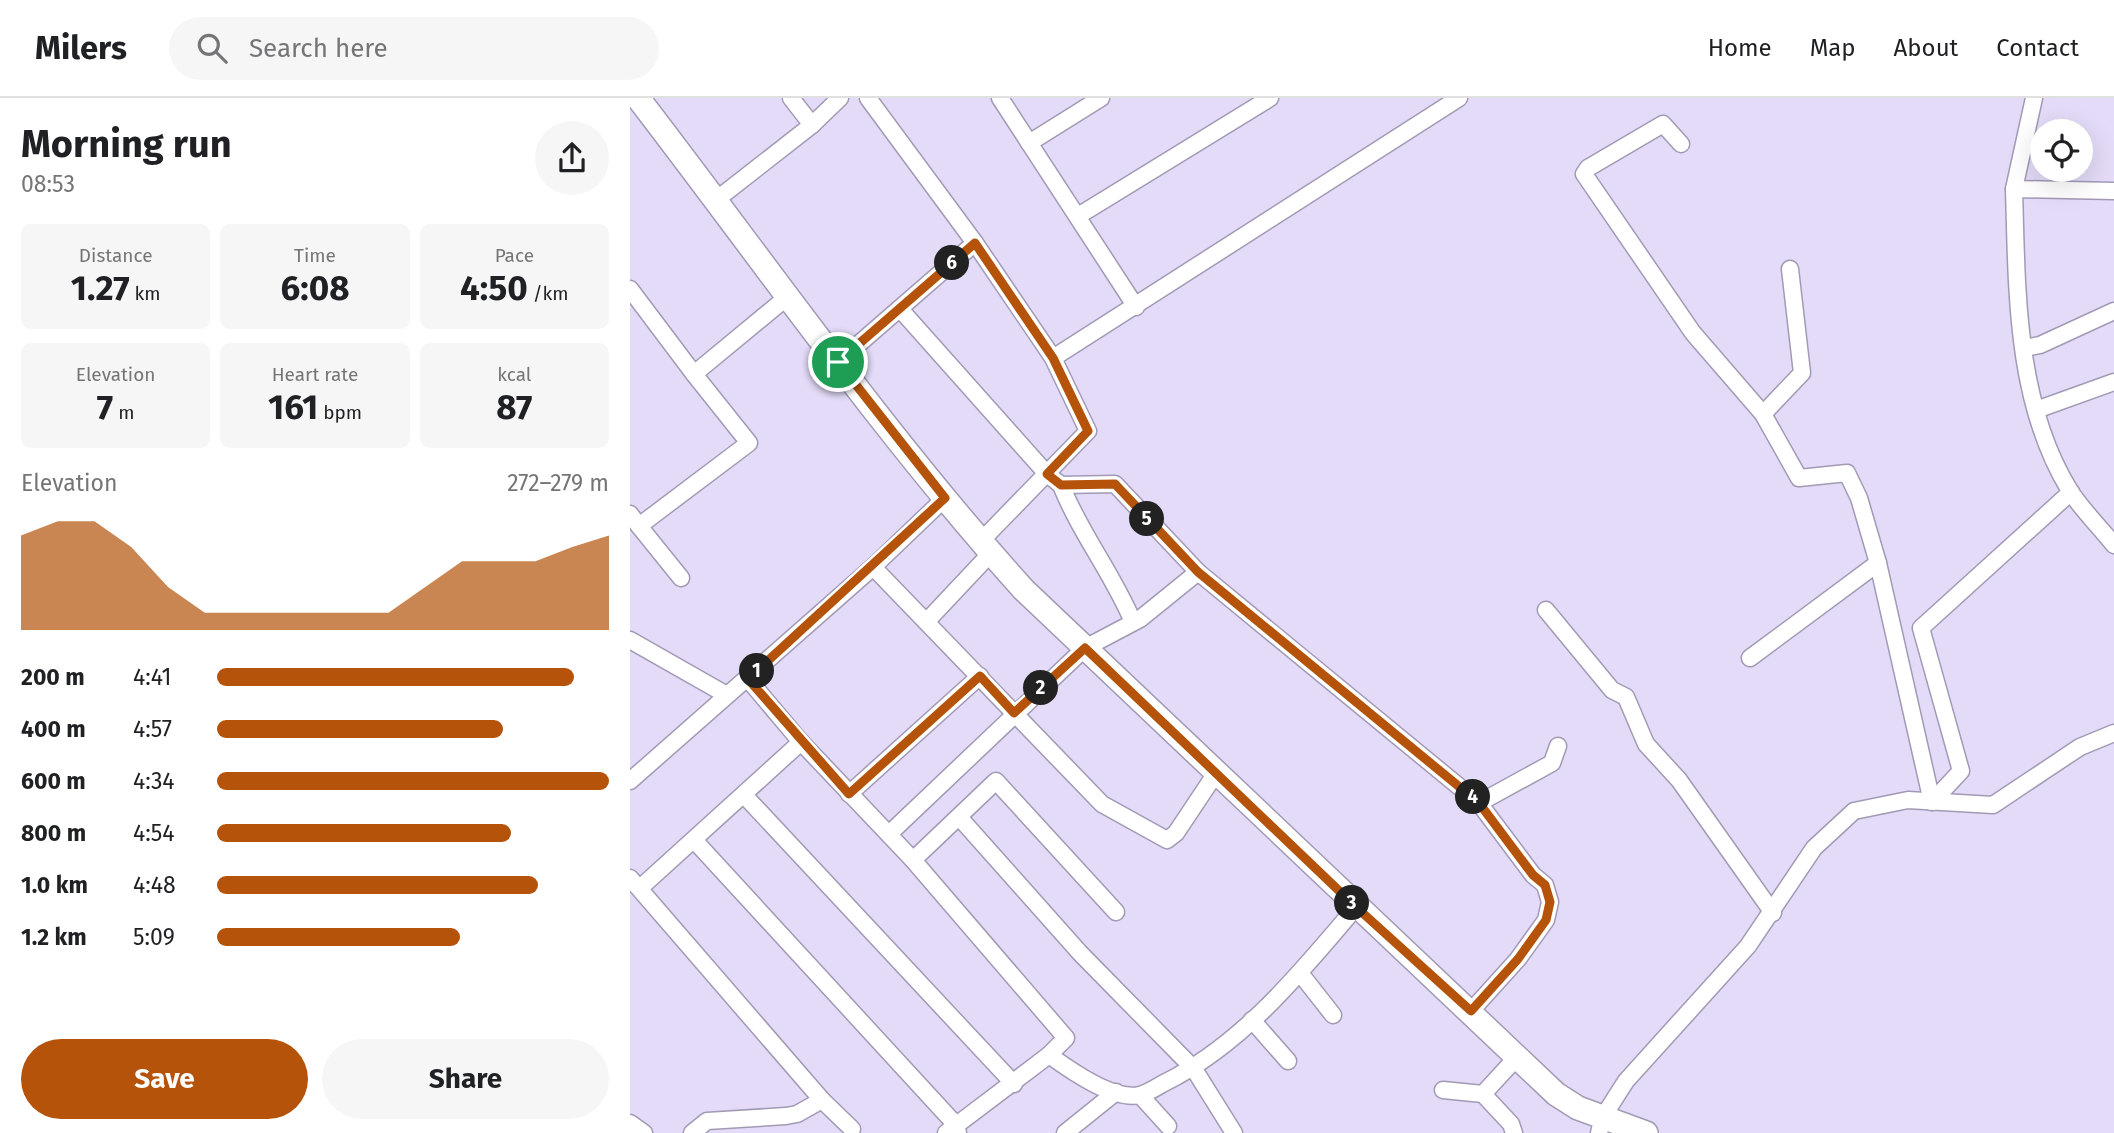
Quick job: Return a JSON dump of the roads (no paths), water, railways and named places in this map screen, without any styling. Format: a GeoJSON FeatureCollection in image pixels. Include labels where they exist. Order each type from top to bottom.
{"type":"FeatureCollection","features":[{"type":"Feature","properties":{"kind":"main road"},"geometry":{"type":"LineString","coordinates":[[638,98],[786,298],[986,547],[1085,648],[1556,1094],[1601,1125],[1646,1133]]}},
{"type":"Feature","properties":{"kind":"street"},"geometry":{"type":"LineString","coordinates":[[792,98],[812,125]]}},
{"type":"Feature","properties":{"kind":"street"},"geometry":{"type":"LineString","coordinates":[[716,200],[812,125],[840,98]]}},
{"type":"Feature","properties":{"kind":"street"},"geometry":{"type":"LineString","coordinates":[[868,98],[975,243],[1053,358],[1088,431],[1047,474],[927,621]]}},
{"type":"Feature","properties":{"kind":"street"},"geometry":{"type":"LineString","coordinates":[[1000,98],[1136,307]]}},
{"type":"Feature","properties":{"kind":"street"},"geometry":{"type":"LineString","coordinates":[[1030,143],[1101,98]]}},
{"type":"Feature","properties":{"kind":"street"},"geometry":{"type":"LineString","coordinates":[[1078,216],[1251,103],[1270,98]]}},
{"type":"Feature","properties":{"kind":"street"},"geometry":{"type":"LineString","coordinates":[[1053,358],[1459,98]]}},
{"type":"Feature","properties":{"kind":"street"},"geometry":{"type":"LineString","coordinates":[[2034,98],[2014,189],[2018,305],[2024,348],[2036,410],[2071,492],[2114,545]]}},
{"type":"Feature","properties":{"kind":"street"},"geometry":{"type":"LineString","coordinates":[[1681,144],[1663,124],[1584,174],[1693,333],[1763,415],[1799,478],[1847,472],[1859,498],[1878,563],[1932,802]]}},
{"type":"Feature","properties":{"kind":"street"},"geometry":{"type":"LineString","coordinates":[[2014,189],[2114,191]]}},
{"type":"Feature","properties":{"kind":"street"},"geometry":{"type":"LineString","coordinates":[[838,362],[975,243]]}},
{"type":"Feature","properties":{"kind":"street"},"geometry":{"type":"LineString","coordinates":[[1763,415],[1802,373],[1790,270]]}},
{"type":"Feature","properties":{"kind":"street"},"geometry":{"type":"LineString","coordinates":[[630,289],[749,443],[635,520],[681,578]]}},
{"type":"Feature","properties":{"kind":"street"},"geometry":{"type":"LineString","coordinates":[[694,374],[786,298]]}},
{"type":"Feature","properties":{"kind":"street"},"geometry":{"type":"LineString","coordinates":[[900,309],[1047,474],[1061,485],[1071,510],[1119,589],[1133,622]]}},
{"type":"Feature","properties":{"kind":"street"},"geometry":{"type":"LineString","coordinates":[[2024,348],[2040,345],[2114,311]]}},
{"type":"Feature","properties":{"kind":"street"},"geometry":{"type":"LineString","coordinates":[[2036,410],[2114,382]]}},
{"type":"Feature","properties":{"kind":"street"},"geometry":{"type":"LineString","coordinates":[[1061,485],[1115,484],[1198,572],[1479,803],[1533,875],[1545,885],[1550,902],[1546,920],[1518,959],[1471,1011]]}},
{"type":"Feature","properties":{"kind":"street"},"geometry":{"type":"LineString","coordinates":[[1932,802],[1961,771],[1921,628],[2071,492]]}},
{"type":"Feature","properties":{"kind":"street"},"geometry":{"type":"LineString","coordinates":[[630,781],[725,694],[748,679],[873,567],[945,498]]}},
{"type":"Feature","properties":{"kind":"street"},"geometry":{"type":"LineString","coordinates":[[1750,659],[1878,563]]}},
{"type":"Feature","properties":{"kind":"street"},"geometry":{"type":"LineString","coordinates":[[873,567],[1102,804],[1167,840],[1176,833],[1216,773]]}},
{"type":"Feature","properties":{"kind":"street"},"geometry":{"type":"LineString","coordinates":[[888,834],[1085,648],[1140,620],[1198,572]]}},
{"type":"Feature","properties":{"kind":"street"},"geometry":{"type":"LineString","coordinates":[[1546,610],[1559,631],[1612,690],[1626,697],[1646,744],[1679,780],[1773,913]]}},
{"type":"Feature","properties":{"kind":"street"},"geometry":{"type":"LineString","coordinates":[[630,640],[725,694]]}},
{"type":"Feature","properties":{"kind":"street"},"geometry":{"type":"LineString","coordinates":[[849,794],[980,676]]}},
{"type":"Feature","properties":{"kind":"street"},"geometry":{"type":"LineString","coordinates":[[694,840],[954,1130],[1014,1084],[1066,1038],[913,860],[801,742],[748,679]]}},
{"type":"Feature","properties":{"kind":"street"},"geometry":{"type":"LineString","coordinates":[[1601,1125],[1626,1081],[1748,946],[1773,913],[1814,848],[1854,811],[1908,800],[1993,805],[2080,747],[2114,733]]}},
{"type":"Feature","properties":{"kind":"street"},"geometry":{"type":"LineString","coordinates":[[801,742],[694,840],[635,883],[822,1100],[853,1132]]}},
{"type":"Feature","properties":{"kind":"street"},"geometry":{"type":"LineString","coordinates":[[1479,803],[1552,763],[1558,746]]}},
{"type":"Feature","properties":{"kind":"street"},"geometry":{"type":"LineString","coordinates":[[913,860],[996,781],[1116,912]]}},
{"type":"Feature","properties":{"kind":"street"},"geometry":{"type":"LineString","coordinates":[[744,795],[1014,1084]]}},
{"type":"Feature","properties":{"kind":"street"},"geometry":{"type":"LineString","coordinates":[[958,817],[1080,953],[1194,1069],[1234,1133]]}},
{"type":"Feature","properties":{"kind":"street"},"geometry":{"type":"LineString","coordinates":[[1049,1055],[1077,1076],[1116,1092],[1140,1095],[1194,1069],[1252,1020],[1300,973],[1356,907]]}},
{"type":"Feature","properties":{"kind":"street"},"geometry":{"type":"LineString","coordinates":[[1300,973],[1333,1015]]}},
{"type":"Feature","properties":{"kind":"street"},"geometry":{"type":"LineString","coordinates":[[1252,1020],[1288,1061]]}},
{"type":"Feature","properties":{"kind":"street"},"geometry":{"type":"LineString","coordinates":[[1483,1094],[1517,1057]]}},
{"type":"Feature","properties":{"kind":"street"},"geometry":{"type":"LineString","coordinates":[[1443,1090],[1483,1094],[1511,1124],[1514,1133]]}},
{"type":"Feature","properties":{"kind":"street"},"geometry":{"type":"LineString","coordinates":[[1065,1133],[1116,1092]]}},
{"type":"Feature","properties":{"kind":"street"},"geometry":{"type":"LineString","coordinates":[[1140,1095],[1168,1126]]}},
{"type":"Feature","properties":{"kind":"street"},"geometry":{"type":"LineString","coordinates":[[692,1133],[707,1121],[797,1114],[822,1100]]}},
{"type":"Feature","properties":{"kind":"street"},"geometry":{"type":"LineString","coordinates":[[630,1123],[644,1133]]}}]}
